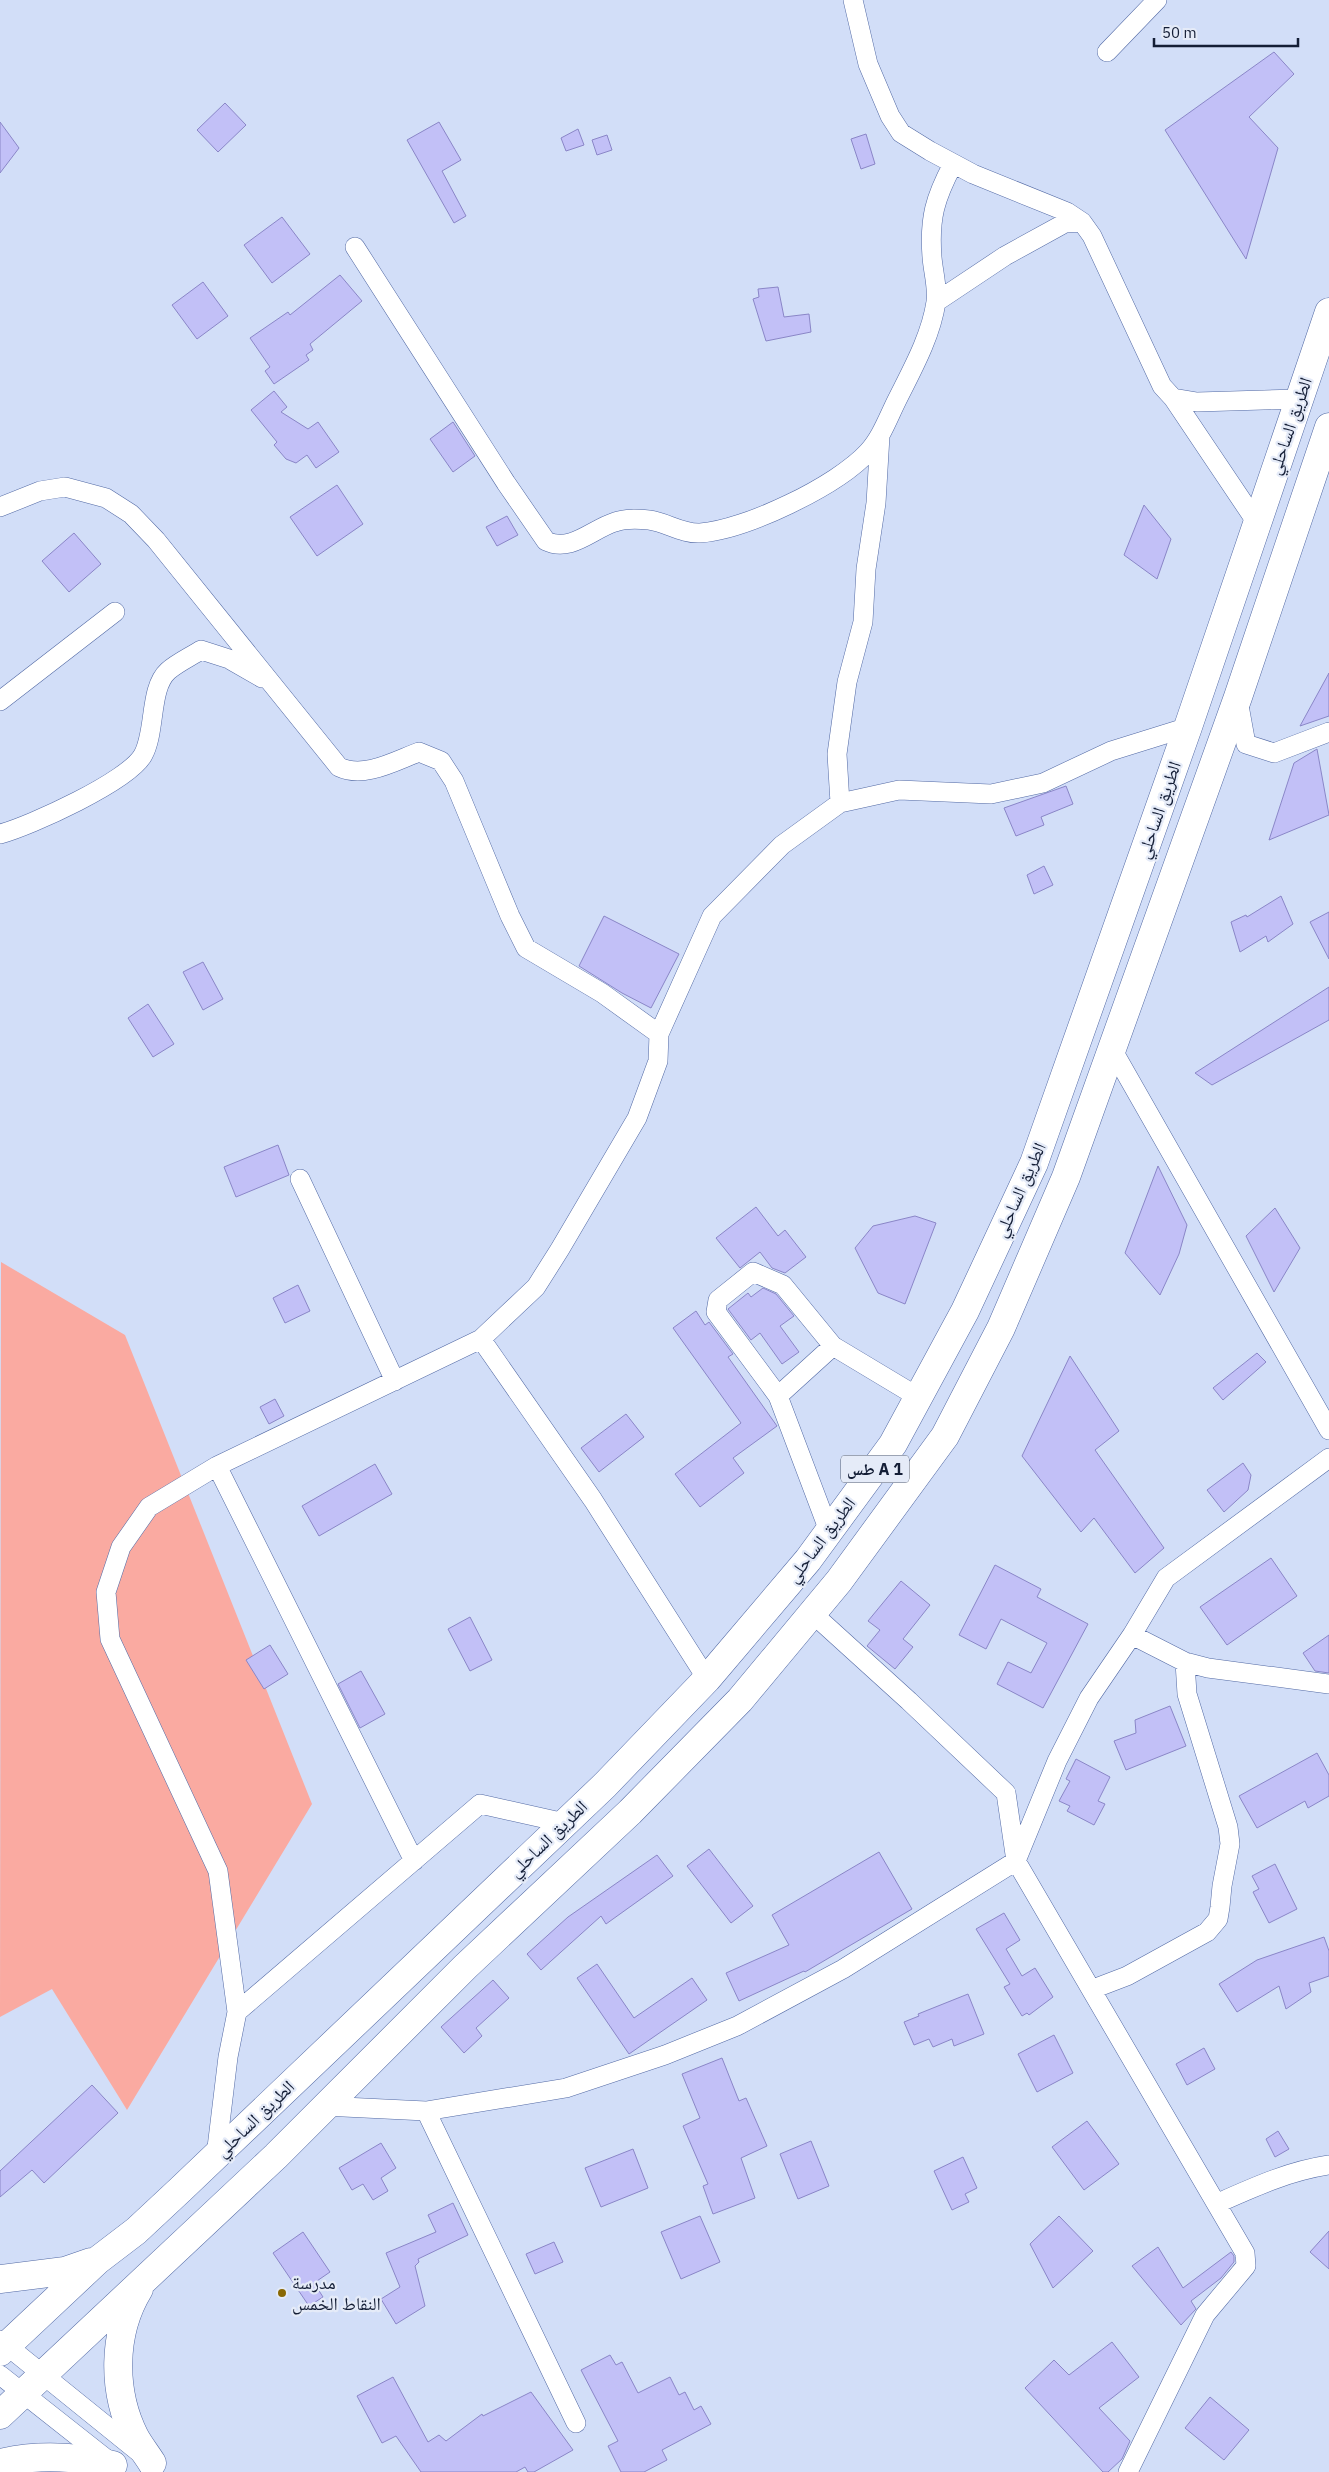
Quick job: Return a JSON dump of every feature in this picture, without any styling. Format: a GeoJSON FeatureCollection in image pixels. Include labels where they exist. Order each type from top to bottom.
{"type":"FeatureCollection","features":[{"type":"Feature","properties":{"kind":"highway","name":"الطريق الساحلي"},"geometry":{"type":"LineString","coordinates":[[2,2346],[98,2260],[136,2231],[216,2156],[565,1823],[708,1679],[808,1560],[893,1444],[964,1311],[1034,1163],[1188,727],[1329,312]]}},
{"type":"Feature","properties":{"kind":"highway","name":"الطريق الساحلي"},"geometry":{"type":"LineString","coordinates":[[0,2415],[156,2266],[276,2156],[323,2106],[465,1967],[630,1812],[740,1700],[839,1581],[945,1436],[1001,1328],[1055,1204],[1238,697],[1329,427]]}},
{"type":"Feature","properties":{"kind":"highway"},"geometry":{"type":"LineString","coordinates":[[0,2278],[65,2271],[98,2260]]}},
{"type":"Feature","properties":{"kind":"highway"},"geometry":{"type":"LineString","coordinates":[[156,2266],[138,2291],[125,2319],[119,2349],[118,2380],[124,2410],[135,2438],[157,2468]]}},
{"type":"Feature","properties":{"kind":"highway"},"geometry":{"type":"LineString","coordinates":[[0,2463],[37,2457],[63,2457],[117,2468]]}},
{"type":"Feature","properties":{"kind":"street"},"geometry":{"type":"LineString","coordinates":[[853,0],[868,64],[890,116],[901,133],[953,164],[1066,212],[1082,222],[1092,236],[1162,386],[1173,398],[1257,523]]}},
{"type":"Feature","properties":{"kind":"street"},"geometry":{"type":"LineString","coordinates":[[1107,52],[1157,0]]}},
{"type":"Feature","properties":{"kind":"street"},"geometry":{"type":"LineString","coordinates":[[355,247],[546,541],[555,545],[566,546],[616,521],[636,519],[659,522],[676,529],[698,533],[754,519],[783,507],[851,467],[868,452],[880,434],[912,372],[936,302],[931,219],[938,192],[953,164]]}},
{"type":"Feature","properties":{"kind":"street"},"geometry":{"type":"LineString","coordinates":[[936,302],[1006,256],[1066,224],[1082,222]]}},
{"type":"Feature","properties":{"kind":"street"},"geometry":{"type":"LineString","coordinates":[[1173,398],[1197,402],[1300,399]]}},
{"type":"Feature","properties":{"kind":"street"},"geometry":{"type":"LineString","coordinates":[[840,803],[837,754],[848,682],[864,622],[866,569],[876,504],[880,434]]}},
{"type":"Feature","properties":{"kind":"street"},"geometry":{"type":"LineString","coordinates":[[0,507],[40,491],[66,487],[106,498],[131,514],[217,615],[269,682],[340,767],[350,772],[360,772],[387,765],[419,752],[441,761],[454,781],[510,916],[526,948],[602,993],[659,1034]]}},
{"type":"Feature","properties":{"kind":"street"},"geometry":{"type":"LineString","coordinates":[[0,700],[115,612]]}},
{"type":"Feature","properties":{"kind":"street"},"geometry":{"type":"LineString","coordinates":[[0,834],[66,808],[116,780],[143,756],[153,722],[157,692],[167,672],[200,650],[229,659],[269,682]]}},
{"type":"Feature","properties":{"kind":"street"},"geometry":{"type":"LineString","coordinates":[[1238,697],[1246,744],[1274,753],[1329,732]]}},
{"type":"Feature","properties":{"kind":"street"},"geometry":{"type":"LineString","coordinates":[[216,2156],[228,2057],[237,2012],[218,1871],[110,1639],[106,1592],[121,1547],[149,1507],[217,1466],[481,1339],[536,1287],[560,1250],[637,1118],[658,1061],[659,1034],[712,916],[782,845],[840,803],[899,790],[991,794],[1043,783],[1111,752],[1188,727]]}},
{"type":"Feature","properties":{"kind":"street"},"geometry":{"type":"LineString","coordinates":[[1112,1049],[1329,1430]]}},
{"type":"Feature","properties":{"kind":"street"},"geometry":{"type":"LineString","coordinates":[[300,1179],[395,1381]]}},
{"type":"Feature","properties":{"kind":"street"},"geometry":{"type":"LineString","coordinates":[[829,1531],[778,1396],[716,1312],[718,1300],[753,1272],[783,1285],[833,1346],[918,1397]]}},
{"type":"Feature","properties":{"kind":"street"},"geometry":{"type":"LineString","coordinates":[[481,1339],[593,1500],[708,1679]]}},
{"type":"Feature","properties":{"kind":"street"},"geometry":{"type":"LineString","coordinates":[[778,1396],[833,1346]]}},
{"type":"Feature","properties":{"kind":"street"},"geometry":{"type":"LineString","coordinates":[[323,2106],[426,2111],[566,2088],[665,2056],[737,2026],[844,1969],[1016,1861],[1056,1761],[1089,1698],[1132,1635],[1166,1578],[1329,1458]]}},
{"type":"Feature","properties":{"kind":"street"},"geometry":{"type":"LineString","coordinates":[[217,1466],[414,1861]]}},
{"type":"Feature","properties":{"kind":"street"},"geometry":{"type":"LineString","coordinates":[[812,1613],[909,1700],[1006,1793],[1016,1861],[1243,2246],[1246,2266],[1204,2316],[1128,2472]]}},
{"type":"Feature","properties":{"kind":"street"},"geometry":{"type":"LineString","coordinates":[[1132,1635],[1185,1662],[1208,1668],[1329,1684]]}},
{"type":"Feature","properties":{"kind":"street"},"geometry":{"type":"LineString","coordinates":[[1093,1989],[1128,1976],[1207,1932],[1218,1919],[1230,1844],[1220,1800],[1187,1694],[1185,1662]]}},
{"type":"Feature","properties":{"kind":"street"},"geometry":{"type":"LineString","coordinates":[[237,2012],[480,1804],[565,1823]]}},
{"type":"Feature","properties":{"kind":"street"},"geometry":{"type":"LineString","coordinates":[[426,2111],[576,2423]]}},
{"type":"Feature","properties":{"kind":"street"},"geometry":{"type":"LineString","coordinates":[[1218,2203],[1271,2180],[1329,2165]]}},
{"type":"Feature","properties":{"kind":"street"},"geometry":{"type":"LineString","coordinates":[[2,2346],[43,2375],[157,2468]]}},
{"type":"Feature","properties":{"kind":"street"},"geometry":{"type":"LineString","coordinates":[[0,2375],[117,2468]]}},
{"type":"Feature","properties":{"kind":"shaded area"},"geometry":{"type":"Polygon","coordinates":[[[1,1262],[125,1335],[312,1804],[127,2110],[52,1989],[0,2017],[1,1262]]]}},
{"type":"Feature","properties":{"kind":"building"},"geometry":{"type":"Polygon","coordinates":[[[1274,52],[1294,74],[1249,117],[1278,148],[1246,259],[1165,130],[1274,52]]]}},
{"type":"Feature","properties":{"kind":"building"},"geometry":{"type":"Polygon","coordinates":[[[225,103],[246,125],[218,152],[197,130],[225,103]]]}},
{"type":"Feature","properties":{"kind":"building"},"geometry":{"type":"Polygon","coordinates":[[[0,122],[19,148],[0,173],[0,122]]]}},
{"type":"Feature","properties":{"kind":"building"},"geometry":{"type":"Polygon","coordinates":[[[439,122],[461,160],[442,171],[466,216],[454,223],[407,140],[439,122]]]}},
{"type":"Feature","properties":{"kind":"building"},"geometry":{"type":"Polygon","coordinates":[[[578,129],[584,145],[566,151],[561,138],[578,129]]]}},
{"type":"Feature","properties":{"kind":"building"},"geometry":{"type":"Polygon","coordinates":[[[866,134],[875,164],[861,169],[851,139],[866,134]]]}},
{"type":"Feature","properties":{"kind":"building"},"geometry":{"type":"Polygon","coordinates":[[[607,135],[612,150],[597,155],[592,140],[607,135]]]}},
{"type":"Feature","properties":{"kind":"building"},"geometry":{"type":"Polygon","coordinates":[[[282,217],[310,254],[272,283],[244,245],[282,217]]]}},
{"type":"Feature","properties":{"kind":"building"},"geometry":{"type":"Polygon","coordinates":[[[340,275],[362,301],[310,344],[313,350],[306,355],[309,360],[274,384],[265,371],[270,367],[250,338],[288,312],[290,315],[340,275]]]}},
{"type":"Feature","properties":{"kind":"building"},"geometry":{"type":"Polygon","coordinates":[[[203,282],[228,316],[197,339],[172,305],[203,282]]]}},
{"type":"Feature","properties":{"kind":"building"},"geometry":{"type":"Polygon","coordinates":[[[778,287],[784,317],[809,314],[811,332],[766,341],[753,299],[759,297],[758,289],[778,287]]]}},
{"type":"Feature","properties":{"kind":"building"},"geometry":{"type":"Polygon","coordinates":[[[274,391],[287,407],[281,412],[308,429],[318,422],[339,452],[316,468],[307,455],[296,463],[286,459],[274,445],[277,442],[251,410],[274,391]]]}},
{"type":"Feature","properties":{"kind":"building"},"geometry":{"type":"Polygon","coordinates":[[[453,422],[475,456],[453,472],[430,439],[453,422]]]}},
{"type":"Feature","properties":{"kind":"building"},"geometry":{"type":"Polygon","coordinates":[[[337,485],[363,524],[317,556],[290,517],[337,485]]]}},
{"type":"Feature","properties":{"kind":"building"},"geometry":{"type":"Polygon","coordinates":[[[1144,505],[1171,539],[1157,579],[1124,555],[1144,505]]]}},
{"type":"Feature","properties":{"kind":"building"},"geometry":{"type":"Polygon","coordinates":[[[507,516],[518,535],[497,546],[486,527],[507,516]]]}},
{"type":"Feature","properties":{"kind":"building"},"geometry":{"type":"Polygon","coordinates":[[[74,533],[101,564],[69,592],[42,561],[74,533]]]}},
{"type":"Feature","properties":{"kind":"building"},"geometry":{"type":"Polygon","coordinates":[[[1329,673],[1329,716],[1300,726],[1329,673]]]}},
{"type":"Feature","properties":{"kind":"building"},"geometry":{"type":"Polygon","coordinates":[[[1317,749],[1329,815],[1269,840],[1294,763],[1317,749]]]}},
{"type":"Feature","properties":{"kind":"building"},"geometry":{"type":"Polygon","coordinates":[[[1066,786],[1073,804],[1041,817],[1044,825],[1016,836],[1004,808],[1066,786]]]}},
{"type":"Feature","properties":{"kind":"building"},"geometry":{"type":"Polygon","coordinates":[[[1044,866],[1053,885],[1034,894],[1027,875],[1044,866]]]}},
{"type":"Feature","properties":{"kind":"building"},"geometry":{"type":"Polygon","coordinates":[[[1281,896],[1293,924],[1268,942],[1266,936],[1240,952],[1231,922],[1246,915],[1247,917],[1281,896]]]}},
{"type":"Feature","properties":{"kind":"building"},"geometry":{"type":"Polygon","coordinates":[[[1329,912],[1329,959],[1310,922],[1329,912]]]}},
{"type":"Feature","properties":{"kind":"building"},"geometry":{"type":"Polygon","coordinates":[[[604,916],[679,954],[651,1008],[622,993],[579,966],[604,916]]]}},
{"type":"Feature","properties":{"kind":"building"},"geometry":{"type":"Polygon","coordinates":[[[203,962],[223,999],[203,1010],[183,972],[203,962]]]}},
{"type":"Feature","properties":{"kind":"building"},"geometry":{"type":"Polygon","coordinates":[[[1329,987],[1329,1020],[1212,1085],[1195,1073],[1329,987]]]}},
{"type":"Feature","properties":{"kind":"building"},"geometry":{"type":"Polygon","coordinates":[[[148,1004],[174,1044],[153,1057],[128,1018],[148,1004]]]}},
{"type":"Feature","properties":{"kind":"building"},"geometry":{"type":"Polygon","coordinates":[[[278,1145],[289,1175],[236,1197],[224,1167],[278,1145]]]}},
{"type":"Feature","properties":{"kind":"building"},"geometry":{"type":"Polygon","coordinates":[[[1158,1166],[1187,1225],[1179,1254],[1160,1295],[1125,1253],[1158,1166]]]}},
{"type":"Feature","properties":{"kind":"building"},"geometry":{"type":"Polygon","coordinates":[[[756,1207],[778,1236],[785,1230],[806,1257],[785,1273],[772,1268],[760,1252],[740,1268],[716,1238],[756,1207]]]}},
{"type":"Feature","properties":{"kind":"building"},"geometry":{"type":"Polygon","coordinates":[[[1275,1208],[1300,1248],[1274,1292],[1246,1236],[1275,1208]]]}},
{"type":"Feature","properties":{"kind":"building"},"geometry":{"type":"Polygon","coordinates":[[[915,1216],[936,1223],[905,1304],[878,1293],[855,1248],[873,1226],[915,1216]]]}},
{"type":"Feature","properties":{"kind":"building"},"geometry":{"type":"Polygon","coordinates":[[[298,1285],[310,1311],[285,1323],[273,1298],[298,1285]]]}},
{"type":"Feature","properties":{"kind":"building"},"geometry":{"type":"Polygon","coordinates":[[[763,1288],[776,1294],[794,1316],[780,1326],[799,1352],[782,1364],[760,1333],[751,1340],[728,1309],[748,1293],[751,1297],[763,1288]]]}},
{"type":"Feature","properties":{"kind":"building"},"geometry":{"type":"Polygon","coordinates":[[[696,1311],[705,1325],[709,1322],[733,1354],[728,1357],[777,1426],[733,1458],[744,1473],[700,1507],[675,1474],[741,1423],[673,1328],[696,1311]]]}},
{"type":"Feature","properties":{"kind":"building"},"geometry":{"type":"Polygon","coordinates":[[[1257,1353],[1266,1362],[1223,1400],[1213,1388],[1257,1353]]]}},
{"type":"Feature","properties":{"kind":"building"},"geometry":{"type":"Polygon","coordinates":[[[1070,1356],[1119,1431],[1095,1450],[1164,1548],[1135,1573],[1094,1518],[1081,1532],[1022,1456],[1070,1356]]]}},
{"type":"Feature","properties":{"kind":"building"},"geometry":{"type":"Polygon","coordinates":[[[275,1399],[284,1416],[269,1424],[260,1407],[275,1399]]]}},
{"type":"Feature","properties":{"kind":"building"},"geometry":{"type":"Polygon","coordinates":[[[626,1414],[644,1437],[599,1472],[581,1448],[626,1414]]]}},
{"type":"Feature","properties":{"kind":"building"},"geometry":{"type":"Polygon","coordinates":[[[1243,1463],[1251,1475],[1248,1490],[1224,1512],[1207,1490],[1243,1463]]]}},
{"type":"Feature","properties":{"kind":"building"},"geometry":{"type":"Polygon","coordinates":[[[375,1464],[392,1494],[319,1536],[302,1506],[375,1464]]]}},
{"type":"Feature","properties":{"kind":"building"},"geometry":{"type":"Polygon","coordinates":[[[1271,1558],[1297,1596],[1227,1645],[1200,1607],[1271,1558]]]}},
{"type":"Feature","properties":{"kind":"building"},"geometry":{"type":"Polygon","coordinates":[[[995,1565],[1041,1589],[1037,1597],[1088,1624],[1043,1708],[997,1684],[1008,1662],[1031,1673],[1047,1643],[1001,1619],[986,1649],[959,1635],[995,1565]]]}},
{"type":"Feature","properties":{"kind":"building"},"geometry":{"type":"Polygon","coordinates":[[[901,1581],[930,1605],[903,1639],[913,1647],[895,1669],[867,1646],[880,1630],[868,1621],[901,1581]]]}},
{"type":"Feature","properties":{"kind":"building"},"geometry":{"type":"Polygon","coordinates":[[[470,1617],[492,1660],[470,1671],[448,1629],[470,1617]]]}},
{"type":"Feature","properties":{"kind":"building"},"geometry":{"type":"Polygon","coordinates":[[[1329,1635],[1329,1673],[1315,1671],[1303,1653],[1329,1635]]]}},
{"type":"Feature","properties":{"kind":"building"},"geometry":{"type":"Polygon","coordinates":[[[270,1645],[288,1674],[264,1689],[246,1660],[270,1645]]]}},
{"type":"Feature","properties":{"kind":"building"},"geometry":{"type":"Polygon","coordinates":[[[361,1671],[385,1714],[360,1728],[338,1684],[361,1671]]]}},
{"type":"Feature","properties":{"kind":"building"},"geometry":{"type":"Polygon","coordinates":[[[1170,1706],[1186,1746],[1126,1770],[1114,1741],[1136,1733],[1135,1720],[1170,1706]]]}},
{"type":"Feature","properties":{"kind":"building"},"geometry":{"type":"Polygon","coordinates":[[[1317,1753],[1329,1775],[1329,1796],[1308,1808],[1305,1801],[1257,1828],[1239,1796],[1317,1753]]]}},
{"type":"Feature","properties":{"kind":"building"},"geometry":{"type":"Polygon","coordinates":[[[1076,1759],[1110,1777],[1098,1801],[1105,1804],[1094,1825],[1067,1811],[1070,1806],[1059,1801],[1070,1781],[1066,1779],[1076,1759]]]}},
{"type":"Feature","properties":{"kind":"building"},"geometry":{"type":"Polygon","coordinates":[[[709,1849],[753,1906],[731,1923],[687,1866],[709,1849]]]}},
{"type":"Feature","properties":{"kind":"building"},"geometry":{"type":"Polygon","coordinates":[[[879,1852],[912,1909],[805,1972],[739,2001],[726,1973],[789,1945],[772,1915],[879,1852]]]}},
{"type":"Feature","properties":{"kind":"building"},"geometry":{"type":"Polygon","coordinates":[[[657,1855],[673,1876],[606,1924],[601,1916],[541,1970],[527,1954],[568,1917],[657,1855]]]}},
{"type":"Feature","properties":{"kind":"building"},"geometry":{"type":"Polygon","coordinates":[[[1275,1864],[1297,1909],[1269,1923],[1253,1892],[1259,1889],[1252,1876],[1275,1864]]]}},
{"type":"Feature","properties":{"kind":"building"},"geometry":{"type":"Polygon","coordinates":[[[1004,1913],[1020,1940],[1006,1949],[1022,1976],[1035,1968],[1053,1997],[1029,2015],[1027,2013],[1022,2016],[1004,1987],[1010,1984],[976,1929],[1004,1913]]]}},
{"type":"Feature","properties":{"kind":"building"},"geometry":{"type":"Polygon","coordinates":[[[1324,1937],[1329,1951],[1329,1976],[1309,1983],[1311,1992],[1286,2009],[1279,1986],[1237,2012],[1219,1984],[1257,1960],[1324,1937]]]}},
{"type":"Feature","properties":{"kind":"building"},"geometry":{"type":"Polygon","coordinates":[[[597,1964],[634,2018],[692,1978],[707,2000],[629,2054],[577,1978],[597,1964]]]}},
{"type":"Feature","properties":{"kind":"building"},"geometry":{"type":"Polygon","coordinates":[[[493,1980],[509,1998],[476,2028],[482,2036],[464,2053],[441,2027],[493,1980]]]}},
{"type":"Feature","properties":{"kind":"building"},"geometry":{"type":"Polygon","coordinates":[[[968,1994],[984,2034],[954,2046],[952,2039],[933,2047],[929,2039],[914,2045],[904,2022],[919,2016],[918,2014],[968,1994]]]}},
{"type":"Feature","properties":{"kind":"building"},"geometry":{"type":"Polygon","coordinates":[[[1054,2035],[1073,2073],[1037,2092],[1018,2054],[1054,2035]]]}},
{"type":"Feature","properties":{"kind":"building"},"geometry":{"type":"Polygon","coordinates":[[[1204,2048],[1215,2069],[1187,2085],[1176,2064],[1204,2048]]]}},
{"type":"Feature","properties":{"kind":"building"},"geometry":{"type":"Polygon","coordinates":[[[722,2058],[739,2101],[746,2098],[767,2146],[741,2158],[755,2198],[713,2214],[703,2186],[708,2184],[683,2126],[700,2118],[682,2074],[722,2058]]]}},
{"type":"Feature","properties":{"kind":"building"},"geometry":{"type":"Polygon","coordinates":[[[92,2085],[118,2113],[44,2183],[32,2170],[0,2197],[0,2171],[92,2085]]]}},
{"type":"Feature","properties":{"kind":"building"},"geometry":{"type":"Polygon","coordinates":[[[1087,2121],[1119,2164],[1084,2190],[1052,2147],[1087,2121]]]}},
{"type":"Feature","properties":{"kind":"building"},"geometry":{"type":"Polygon","coordinates":[[[1278,2131],[1289,2149],[1275,2157],[1266,2139],[1278,2131]]]}},
{"type":"Feature","properties":{"kind":"building"},"geometry":{"type":"Polygon","coordinates":[[[811,2141],[829,2186],[798,2199],[780,2154],[811,2141]]]}},
{"type":"Feature","properties":{"kind":"building"},"geometry":{"type":"Polygon","coordinates":[[[381,2143],[396,2168],[381,2178],[388,2191],[373,2200],[363,2184],[352,2190],[339,2168],[381,2143]]]}},
{"type":"Feature","properties":{"kind":"building"},"geometry":{"type":"Polygon","coordinates":[[[633,2149],[648,2188],[601,2207],[585,2168],[633,2149]]]}},
{"type":"Feature","properties":{"kind":"building"},"geometry":{"type":"Polygon","coordinates":[[[963,2157],[977,2188],[965,2194],[969,2202],[952,2210],[934,2171],[963,2157]]]}},
{"type":"Feature","properties":{"kind":"building"},"geometry":{"type":"Polygon","coordinates":[[[453,2203],[468,2235],[418,2259],[419,2262],[415,2266],[425,2306],[396,2324],[381,2299],[400,2287],[386,2253],[436,2232],[428,2215],[453,2203]]]}},
{"type":"Feature","properties":{"kind":"building"},"geometry":{"type":"Polygon","coordinates":[[[700,2216],[720,2262],[681,2279],[661,2232],[700,2216]]]}},
{"type":"Feature","properties":{"kind":"building"},"geometry":{"type":"Polygon","coordinates":[[[1059,2216],[1093,2251],[1053,2288],[1030,2244],[1059,2216]]]}},
{"type":"Feature","properties":{"kind":"building"},"geometry":{"type":"Polygon","coordinates":[[[1329,2231],[1329,2269],[1310,2252],[1329,2231]]]}},
{"type":"Feature","properties":{"kind":"building"},"geometry":{"type":"Polygon","coordinates":[[[303,2232],[330,2272],[314,2283],[323,2297],[309,2306],[273,2253],[303,2232]]]}},
{"type":"Feature","properties":{"kind":"building"},"geometry":{"type":"Polygon","coordinates":[[[554,2242],[563,2262],[535,2274],[526,2254],[554,2242]]]}},
{"type":"Feature","properties":{"kind":"building"},"geometry":{"type":"Polygon","coordinates":[[[1158,2247],[1183,2288],[1231,2252],[1234,2256],[1234,2262],[1221,2278],[1191,2301],[1196,2309],[1181,2325],[1132,2266],[1158,2247]]]}},
{"type":"Feature","properties":{"kind":"building"},"geometry":{"type":"Polygon","coordinates":[[[1112,2342],[1139,2377],[1099,2408],[1130,2441],[1122,2459],[1108,2472],[1103,2472],[1025,2388],[1054,2360],[1069,2375],[1112,2342]]]}},
{"type":"Feature","properties":{"kind":"building"},"geometry":{"type":"Polygon","coordinates":[[[610,2355],[616,2365],[622,2362],[638,2393],[670,2377],[679,2395],[685,2392],[694,2410],[701,2406],[711,2424],[662,2450],[667,2460],[644,2472],[621,2472],[608,2446],[618,2441],[581,2370],[610,2355]]]}},
{"type":"Feature","properties":{"kind":"building"},"geometry":{"type":"Polygon","coordinates":[[[393,2377],[428,2442],[439,2435],[446,2441],[482,2414],[483,2416],[531,2392],[573,2450],[534,2472],[528,2472],[525,2467],[516,2472],[421,2472],[396,2436],[382,2443],[357,2396],[393,2377]]]}},
{"type":"Feature","properties":{"kind":"building"},"geometry":{"type":"Polygon","coordinates":[[[1210,2397],[1249,2430],[1224,2460],[1185,2428],[1210,2397]]]}},
{"type":"Feature","properties":{"kind":"place","name":"مدرسة النقاط الخمس"},"geometry":{"type":"Point","coordinates":[282,2293]}}]}
